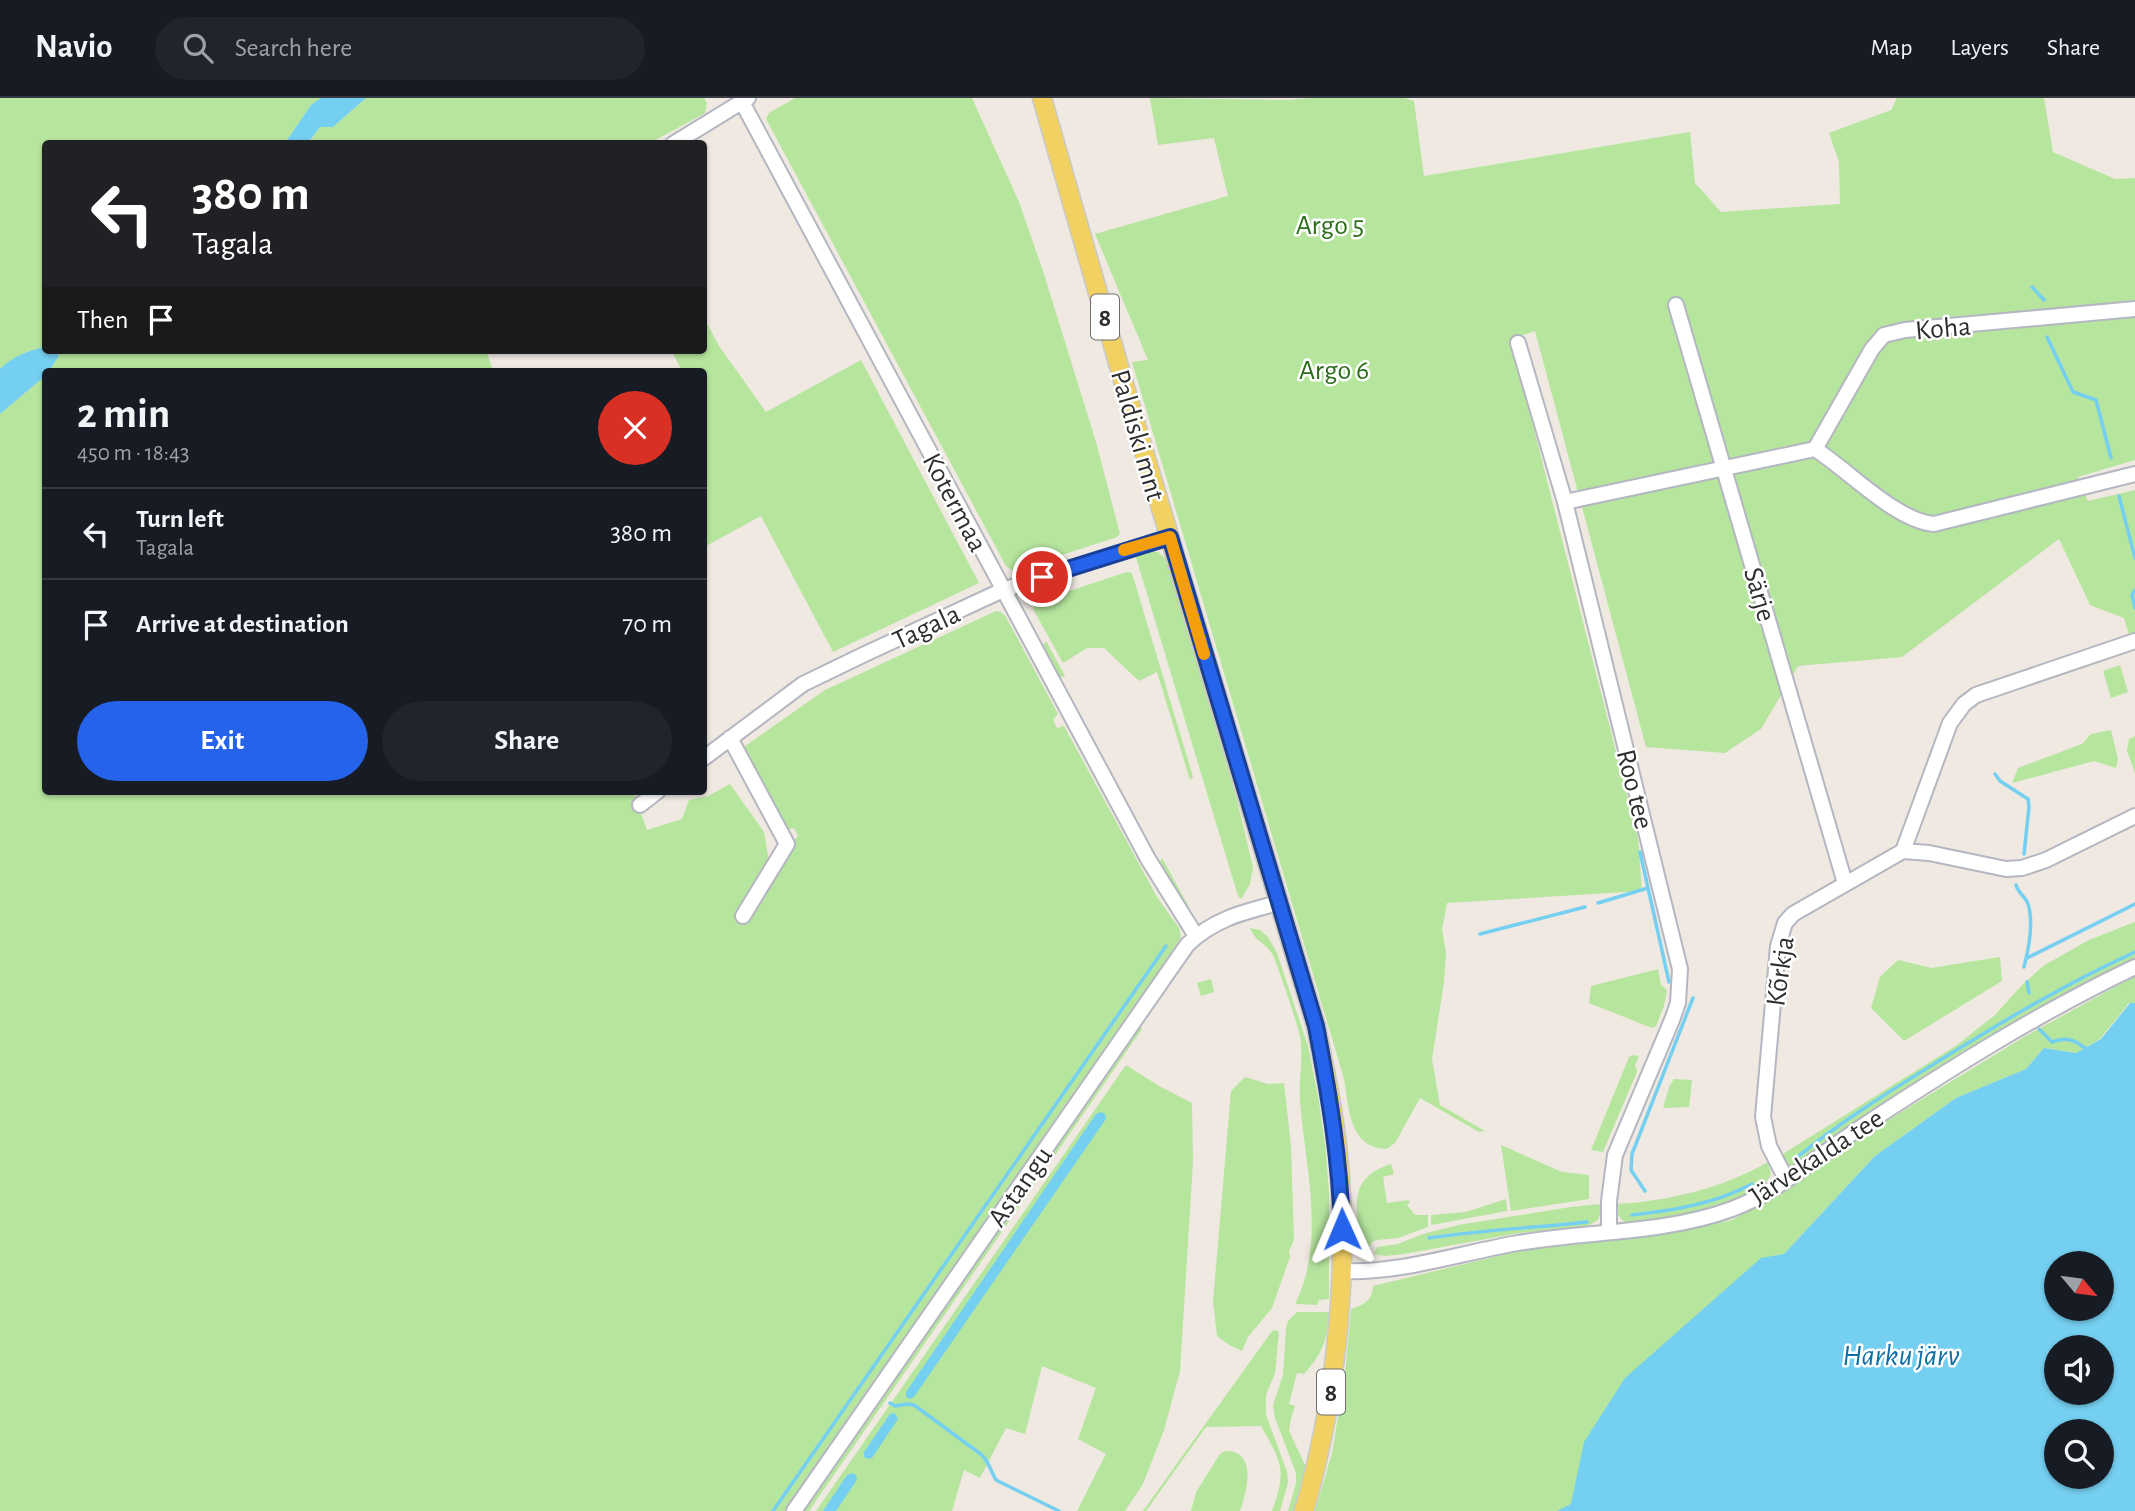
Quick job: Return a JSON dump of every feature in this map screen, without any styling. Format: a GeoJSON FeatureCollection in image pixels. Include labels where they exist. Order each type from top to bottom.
{"type":"FeatureCollection","features":[{"type":"Feature","properties":{"kind":"main road","name":"Paldiski mnt"},"geometry":{"type":"LineString","coordinates":[[1042,98],[1316,1026],[1330,1096],[1340,1178],[1341,1271],[1331,1390],[1318,1462],[1304,1511]]}},
{"type":"Feature","properties":{"kind":"street"},"geometry":{"type":"LineString","coordinates":[[680,140],[745,100]]}},
{"type":"Feature","properties":{"kind":"street","name":"Kotermaa"},"geometry":{"type":"LineString","coordinates":[[745,100],[1148,859],[1196,936]]}},
{"type":"Feature","properties":{"kind":"street","name":"Särje"},"geometry":{"type":"LineString","coordinates":[[1676,305],[1845,883]]}},
{"type":"Feature","properties":{"kind":"street","name":"Koha"},"geometry":{"type":"LineString","coordinates":[[1815,449],[1872,349],[1884,335],[1905,330],[2135,309]]}},
{"type":"Feature","properties":{"kind":"street","name":"Roo tee"},"geometry":{"type":"LineString","coordinates":[[1518,343],[1565,502],[1680,969],[1678,1003],[1615,1155],[1609,1201],[1609,1232]]}},
{"type":"Feature","properties":{"kind":"street"},"geometry":{"type":"LineString","coordinates":[[1565,502],[1815,449],[1835,461],[1900,513],[1912,520],[1934,524],[2135,474]]}},
{"type":"Feature","properties":{"kind":"street","name":"Tagala"},"geometry":{"type":"LineString","coordinates":[[707,756],[803,684],[1003,590],[1170,537]]}},
{"type":"Feature","properties":{"kind":"street"},"geometry":{"type":"LineString","coordinates":[[2135,641],[1976,695],[1964,704],[1950,723],[1903,851],[1929,853],[2006,869],[2022,869],[2135,816]]}},
{"type":"Feature","properties":{"kind":"street"},"geometry":{"type":"LineString","coordinates":[[730,738],[787,844],[743,916]]}},
{"type":"Feature","properties":{"kind":"street"},"geometry":{"type":"LineString","coordinates":[[640,805],[653,795]]}},
{"type":"Feature","properties":{"kind":"street","name":"Kõrkja"},"geometry":{"type":"LineString","coordinates":[[1786,1179],[1767,1139],[1763,1116],[1778,946],[1785,923],[1793,914],[1903,851]]}},
{"type":"Feature","properties":{"kind":"street","name":"Astangu"},"geometry":{"type":"LineString","coordinates":[[794,1511],[1153,992],[1196,936],[1222,919],[1278,903]]}},
{"type":"Feature","properties":{"kind":"street","name":"Järvekalda tee"},"geometry":{"type":"LineString","coordinates":[[1341,1271],[1370,1273],[1521,1242],[1706,1217],[1748,1202],[1856,1130],[2017,1031],[2135,967]]}},
{"type":"Feature","properties":{"kind":"green space"},"geometry":{"type":"Polygon","coordinates":[[[0,98],[321,98],[311,105],[287,140],[42,140],[42,348],[26,352],[0,369],[0,98]]]}},
{"type":"Feature","properties":{"kind":"green space"},"geometry":{"type":"Polygon","coordinates":[[[366,98],[704,98],[707,103],[705,113],[656,140],[311,140],[320,127],[333,127],[366,98]]]}},
{"type":"Feature","properties":{"kind":"green space"},"geometry":{"type":"Polygon","coordinates":[[[795,98],[972,98],[1019,202],[1042,268],[1096,442],[1120,534],[1117,537],[1013,571],[1006,566],[766,119],[769,113],[795,98]]]}},
{"type":"Feature","properties":{"kind":"green space"},"geometry":{"type":"Polygon","coordinates":[[[1150,98],[1405,98],[1414,101],[1424,176],[1690,132],[1695,183],[1721,212],[1840,204],[1839,162],[1829,133],[1891,110],[1897,98],[2044,98],[2053,152],[2115,179],[2135,178],[2135,460],[2078,477],[2088,501],[2135,490],[2135,636],[2130,638],[2124,618],[2090,605],[2059,539],[1902,657],[1798,666],[1761,729],[1725,753],[1646,747],[1535,331],[1511,339],[1638,838],[1642,891],[1447,903],[1442,929],[1446,953],[1444,982],[1432,1059],[1440,1105],[1485,1131],[1479,1132],[1420,1098],[1395,1143],[1387,1149],[1374,1147],[1365,1142],[1353,1124],[1344,1079],[1132,362],[1148,360],[1095,234],[1228,196],[1214,138],[1158,145],[1150,98]]]}},
{"type":"Feature","properties":{"kind":"green space"},"geometry":{"type":"Polygon","coordinates":[[[707,324],[719,346],[766,412],[861,360],[979,583],[833,652],[761,516],[707,545],[707,368],[680,368],[673,354],[707,354],[707,324]]]}},
{"type":"Feature","properties":{"kind":"green space"},"geometry":{"type":"Polygon","coordinates":[[[58,354],[487,354],[492,368],[51,368],[58,354]]]}},
{"type":"Feature","properties":{"kind":"green space"},"geometry":{"type":"Polygon","coordinates":[[[42,379],[42,795],[634,795],[647,830],[682,819],[689,800],[708,796],[730,784],[764,832],[770,867],[798,836],[794,828],[784,831],[741,749],[825,690],[996,611],[1006,617],[1058,714],[1053,720],[1057,728],[1064,726],[1157,897],[1179,928],[1181,937],[1152,984],[785,1511],[0,1511],[0,414],[42,379]]]}},
{"type":"Feature","properties":{"kind":"green space"},"geometry":{"type":"Polygon","coordinates":[[[1147,550],[1158,552],[1166,559],[1237,800],[1253,867],[1250,884],[1241,899],[1135,554],[1147,550]]]}},
{"type":"Feature","properties":{"kind":"green space"},"geometry":{"type":"Polygon","coordinates":[[[1127,572],[1132,573],[1193,777],[1190,780],[1157,672],[1139,681],[1104,648],[1087,648],[1063,663],[1033,609],[1036,602],[1127,572]]]}},
{"type":"Feature","properties":{"kind":"green space"},"geometry":{"type":"Polygon","coordinates":[[[1046,641],[1065,676],[1057,677],[1042,647],[1046,641]]]}},
{"type":"Feature","properties":{"kind":"green space"},"geometry":{"type":"Polygon","coordinates":[[[2120,665],[2128,692],[2111,698],[2103,671],[2120,665]]]}},
{"type":"Feature","properties":{"kind":"green space"},"geometry":{"type":"Polygon","coordinates":[[[2111,730],[2118,759],[2116,768],[2094,761],[2012,783],[2018,768],[2082,744],[2091,734],[2111,730]]]}},
{"type":"Feature","properties":{"kind":"green space"},"geometry":{"type":"Polygon","coordinates":[[[2135,736],[2135,773],[2127,751],[2129,739],[2135,736]]]}},
{"type":"Feature","properties":{"kind":"green space"},"geometry":{"type":"Polygon","coordinates":[[[1162,858],[1189,907],[1186,911],[1159,864],[1162,858]]]}},
{"type":"Feature","properties":{"kind":"green space"},"geometry":{"type":"Polygon","coordinates":[[[2135,922],[2135,959],[2047,1004],[1962,1054],[1797,1164],[1790,1166],[1778,1157],[1957,1045],[1995,1015],[2043,966],[2089,940],[2135,922]]]}},
{"type":"Feature","properties":{"kind":"green space"},"geometry":{"type":"Polygon","coordinates":[[[1250,928],[1260,930],[1268,937],[1277,953],[1308,1046],[1319,1101],[1329,1193],[1329,1299],[1319,1300],[1317,1305],[1296,1304],[1305,1278],[1312,1228],[1300,1101],[1300,1037],[1275,960],[1250,928]]]}},
{"type":"Feature","properties":{"kind":"green space"},"geometry":{"type":"Polygon","coordinates":[[[2000,957],[2002,981],[1904,1041],[1871,1008],[1880,977],[1898,960],[1931,968],[2000,957]]]}},
{"type":"Feature","properties":{"kind":"green space"},"geometry":{"type":"Polygon","coordinates":[[[1658,969],[1661,985],[1667,990],[1664,1006],[1656,1026],[1652,1028],[1589,1003],[1591,986],[1658,969]]]}},
{"type":"Feature","properties":{"kind":"green space"},"geometry":{"type":"Polygon","coordinates":[[[2135,976],[2135,1003],[2129,1003],[2100,1039],[2076,1053],[2044,1048],[2026,1069],[1956,1098],[1875,1156],[1784,1254],[1628,1511],[1315,1511],[1332,1453],[1345,1374],[1351,1309],[1367,1301],[1373,1286],[1523,1250],[1661,1234],[1732,1220],[1781,1193],[1880,1125],[2024,1037],[2135,976]]]}},
{"type":"Feature","properties":{"kind":"green space"},"geometry":{"type":"Polygon","coordinates":[[[1211,979],[1214,992],[1201,996],[1197,983],[1211,979]]]}},
{"type":"Feature","properties":{"kind":"green space"},"geometry":{"type":"Polygon","coordinates":[[[1139,1025],[1142,1029],[809,1511],[801,1511],[1139,1025]]]}},
{"type":"Feature","properties":{"kind":"green space"},"geometry":{"type":"Polygon","coordinates":[[[1639,1056],[1635,1065],[1637,1072],[1603,1152],[1591,1150],[1629,1057],[1639,1056]]]}},
{"type":"Feature","properties":{"kind":"green space"},"geometry":{"type":"Polygon","coordinates":[[[1126,1065],[1192,1103],[1193,1162],[1180,1371],[1164,1430],[1143,1484],[1125,1511],[1077,1511],[1106,1454],[1078,1439],[1096,1388],[1042,1366],[1025,1434],[1006,1428],[980,1478],[964,1470],[952,1511],[816,1511],[1126,1065]]]}},
{"type":"Feature","properties":{"kind":"green space"},"geometry":{"type":"Polygon","coordinates":[[[1245,1077],[1268,1084],[1284,1083],[1291,1146],[1294,1240],[1272,1308],[1248,1337],[1242,1351],[1217,1336],[1213,1302],[1231,1091],[1245,1077]]]}},
{"type":"Feature","properties":{"kind":"green space"},"geometry":{"type":"Polygon","coordinates":[[[1674,1079],[1692,1080],[1689,1107],[1663,1108],[1674,1079]]]}},
{"type":"Feature","properties":{"kind":"green space"},"geometry":{"type":"Polygon","coordinates":[[[1501,1145],[1562,1172],[1589,1175],[1589,1199],[1511,1211],[1501,1145]]]}},
{"type":"Feature","properties":{"kind":"green space"},"geometry":{"type":"Polygon","coordinates":[[[1768,1162],[1771,1174],[1764,1184],[1736,1201],[1700,1212],[1632,1223],[1626,1222],[1618,1215],[1617,1204],[1695,1192],[1733,1179],[1768,1162]]]}},
{"type":"Feature","properties":{"kind":"green space"},"geometry":{"type":"Polygon","coordinates":[[[1391,1164],[1394,1174],[1383,1177],[1387,1203],[1408,1200],[1410,1202],[1407,1205],[1415,1215],[1428,1215],[1428,1227],[1398,1238],[1377,1240],[1372,1242],[1367,1250],[1359,1242],[1358,1194],[1368,1177],[1391,1164]]]}},
{"type":"Feature","properties":{"kind":"green space"},"geometry":{"type":"Polygon","coordinates":[[[1506,1199],[1507,1211],[1431,1225],[1431,1215],[1466,1212],[1506,1199]]]}},
{"type":"Feature","properties":{"kind":"green space"},"geometry":{"type":"Polygon","coordinates":[[[1599,1204],[1602,1209],[1598,1220],[1588,1226],[1519,1233],[1404,1254],[1374,1254],[1377,1247],[1398,1244],[1458,1225],[1599,1204]]]}},
{"type":"Feature","properties":{"kind":"green space"},"geometry":{"type":"Polygon","coordinates":[[[1297,1312],[1329,1312],[1323,1346],[1304,1374],[1297,1373],[1289,1404],[1295,1406],[1289,1431],[1306,1467],[1294,1511],[1288,1511],[1296,1473],[1275,1418],[1273,1405],[1283,1375],[1286,1328],[1288,1321],[1297,1312]]]}},
{"type":"Feature","properties":{"kind":"green space"},"geometry":{"type":"Polygon","coordinates":[[[1272,1331],[1279,1332],[1275,1373],[1266,1395],[1266,1415],[1287,1472],[1288,1483],[1280,1511],[1272,1511],[1280,1486],[1278,1458],[1261,1426],[1206,1427],[1146,1511],[1143,1511],[1272,1331]]]}},
{"type":"Feature","properties":{"kind":"green space"},"geometry":{"type":"Polygon","coordinates":[[[1225,1451],[1242,1457],[1246,1465],[1247,1483],[1240,1511],[1191,1511],[1196,1492],[1220,1454],[1225,1451]]]}},
{"type":"Feature","properties":{"kind":"water"},"geometry":{"type":"Polygon","coordinates":[[[321,98],[366,98],[333,127],[320,127],[310,140],[287,140],[311,105],[321,98]]]}},
{"type":"Feature","properties":{"kind":"water"},"geometry":{"type":"Polygon","coordinates":[[[42,348],[42,354],[59,356],[51,368],[42,368],[42,379],[0,414],[0,369],[32,350],[42,348]]]}},
{"type":"Feature","properties":{"kind":"water","name":"Harku järv"},"geometry":{"type":"Polygon","coordinates":[[[2130,1003],[2135,1003],[2135,1511],[1557,1511],[1571,1504],[1584,1442],[1625,1378],[1761,1258],[1784,1254],[1875,1156],[1956,1098],[2026,1069],[2044,1048],[2076,1053],[2101,1039],[2130,1003]]]}},
{"type":"Feature","properties":{"kind":"water"},"geometry":{"type":"Polygon","coordinates":[[[1101,1112],[1106,1119],[914,1397],[906,1397],[906,1392],[1096,1114],[1101,1112]]]}},
{"type":"Feature","properties":{"kind":"water"},"geometry":{"type":"Polygon","coordinates":[[[895,1413],[898,1419],[872,1458],[864,1457],[864,1452],[890,1414],[895,1413]]]}},
{"type":"Feature","properties":{"kind":"water"},"geometry":{"type":"Polygon","coordinates":[[[852,1473],[857,1480],[836,1511],[823,1511],[847,1475],[852,1473]]]}},
{"type":"Feature","properties":{"kind":"waterway"},"geometry":{"type":"LineString","coordinates":[[2032,287],[2044,300]]}},
{"type":"Feature","properties":{"kind":"waterway"},"geometry":{"type":"LineString","coordinates":[[2047,337],[2073,392],[2096,400],[2111,458]]}},
{"type":"Feature","properties":{"kind":"waterway"},"geometry":{"type":"LineString","coordinates":[[2119,496],[2135,558]]}},
{"type":"Feature","properties":{"kind":"waterway"},"geometry":{"type":"LineString","coordinates":[[2135,590],[2132,595],[2135,608]]}},
{"type":"Feature","properties":{"kind":"waterway"},"geometry":{"type":"LineString","coordinates":[[1995,774],[2000,781],[2028,799],[2024,854]]}},
{"type":"Feature","properties":{"kind":"waterway"},"geometry":{"type":"LineString","coordinates":[[1640,852],[1669,982]]}},
{"type":"Feature","properties":{"kind":"waterway"},"geometry":{"type":"LineString","coordinates":[[2016,885],[2028,904],[2031,919],[2024,967]]}},
{"type":"Feature","properties":{"kind":"waterway"},"geometry":{"type":"LineString","coordinates":[[1598,903],[1648,888]]}},
{"type":"Feature","properties":{"kind":"waterway"},"geometry":{"type":"LineString","coordinates":[[2027,958],[2135,904]]}},
{"type":"Feature","properties":{"kind":"waterway"},"geometry":{"type":"LineString","coordinates":[[1480,934],[1585,907]]}},
{"type":"Feature","properties":{"kind":"waterway"},"geometry":{"type":"LineString","coordinates":[[773,1511],[1166,946]]}},
{"type":"Feature","properties":{"kind":"waterway"},"geometry":{"type":"LineString","coordinates":[[1795,1159],[1867,1106],[1966,1044],[2061,989],[2135,952]]}},
{"type":"Feature","properties":{"kind":"waterway"},"geometry":{"type":"LineString","coordinates":[[2027,982],[2029,993]]}},
{"type":"Feature","properties":{"kind":"waterway"},"geometry":{"type":"LineString","coordinates":[[1645,1191],[1631,1170],[1632,1154],[1693,998]]}},
{"type":"Feature","properties":{"kind":"waterway"},"geometry":{"type":"LineString","coordinates":[[2039,1029],[2052,1042],[2069,1040],[2085,1048]]}},
{"type":"Feature","properties":{"kind":"waterway"},"geometry":{"type":"LineString","coordinates":[[1632,1215],[1694,1205],[1723,1197],[1752,1184]]}},
{"type":"Feature","properties":{"kind":"waterway"},"geometry":{"type":"LineString","coordinates":[[1429,1238],[1587,1222]]}},
{"type":"Feature","properties":{"kind":"waterway"},"geometry":{"type":"LineString","coordinates":[[890,1403],[895,1406],[914,1405],[982,1455],[996,1480],[1059,1511]]}},
{"type":"Feature","properties":{"kind":"slow traffic"},"geometry":{"type":"LineString","coordinates":[[1124,550],[1170,537],[1204,654]]}},
{"type":"Feature","properties":{"kind":"route"},"geometry":{"type":"LineString","coordinates":[[1042,577],[1170,537],[1316,1026],[1330,1096],[1340,1178],[1342,1229]]}},
{"type":"Feature","properties":{"kind":"park label","name":"Argo 5"},"geometry":{"type":"Point","coordinates":[1330,224]}},
{"type":"Feature","properties":{"kind":"park label","name":"Argo 6"},"geometry":{"type":"Point","coordinates":[1334,369]}}]}
